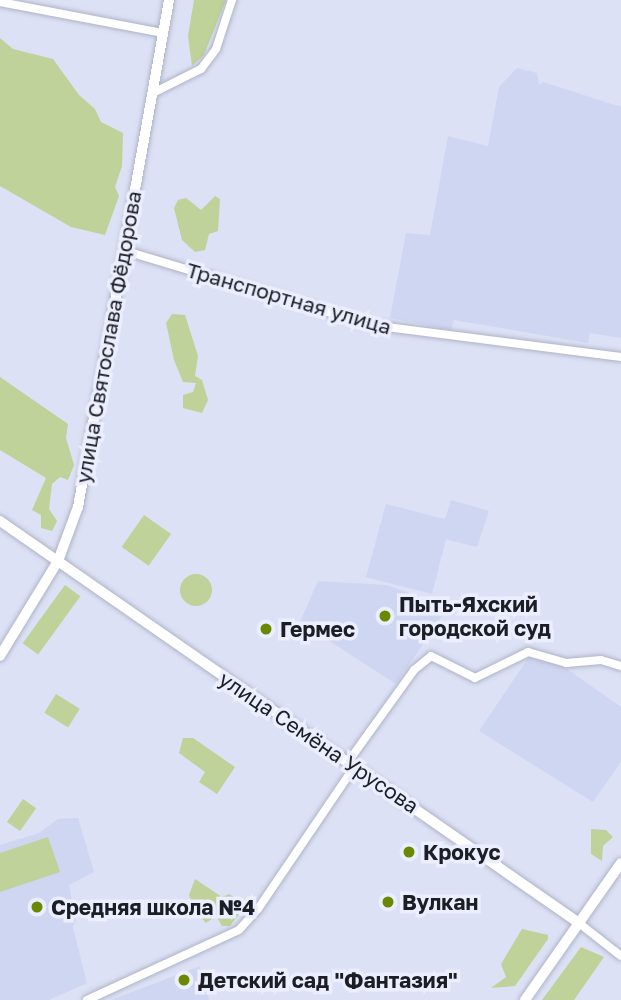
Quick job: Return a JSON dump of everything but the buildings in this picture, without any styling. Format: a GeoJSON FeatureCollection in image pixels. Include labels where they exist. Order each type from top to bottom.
{"type":"FeatureCollection","features":[{"type":"Feature","properties":{"kind":"street","name":"улица Святослава Фёдорова"},"geometry":{"type":"LineString","coordinates":[[0,656],[58,562],[78,507],[169,0]]}},
{"type":"Feature","properties":{"kind":"street"},"geometry":{"type":"LineString","coordinates":[[150,94],[201,69],[216,49],[232,0]]}},
{"type":"Feature","properties":{"kind":"street"},"geometry":{"type":"LineString","coordinates":[[0,2],[162,33]]}},
{"type":"Feature","properties":{"kind":"street","name":"Транспортная улица"},"geometry":{"type":"LineString","coordinates":[[126,251],[371,325],[621,357]]}},
{"type":"Feature","properties":{"kind":"street","name":"улица Семёна Урусова"},"geometry":{"type":"LineString","coordinates":[[0,521],[579,923]]}},
{"type":"Feature","properties":{"kind":"street"},"geometry":{"type":"LineString","coordinates":[[87,1000],[239,930],[258,909],[399,688],[431,656],[475,678],[528,652],[561,662],[601,660],[621,666]]}},
{"type":"Feature","properties":{"kind":"street"},"geometry":{"type":"LineString","coordinates":[[525,1000],[621,863]]}},
{"type":"Feature","properties":{"kind":"street"},"geometry":{"type":"LineString","coordinates":[[579,923],[621,956]]}},
{"type":"Feature","properties":{"kind":"shaded area"},"geometry":{"type":"Polygon","coordinates":[[[517,68],[537,73],[539,85],[543,82],[621,107],[621,338],[590,333],[588,343],[454,320],[451,330],[390,318],[406,233],[430,235],[448,136],[488,146],[499,87],[517,68]]]}},
{"type":"Feature","properties":{"kind":"shaded area"},"geometry":{"type":"Polygon","coordinates":[[[451,500],[489,511],[477,547],[446,539],[432,594],[366,577],[386,504],[445,519],[451,500]]]}},
{"type":"Feature","properties":{"kind":"shaded area"},"geometry":{"type":"Polygon","coordinates":[[[318,581],[387,585],[448,607],[396,684],[300,622],[318,581]]]}},
{"type":"Feature","properties":{"kind":"shaded area"},"geometry":{"type":"Polygon","coordinates":[[[529,657],[567,669],[621,707],[621,762],[593,802],[479,731],[529,657]]]}},
{"type":"Feature","properties":{"kind":"shaded area","name":"Средняя школа №4"},"geometry":{"type":"Polygon","coordinates":[[[78,818],[94,872],[69,885],[76,919],[73,927],[87,983],[49,1000],[0,1000],[0,845],[39,833],[58,819],[78,818]]]}},
{"type":"Feature","properties":{"kind":"shaded area","name":"Детский сад \"Фантазия\""},"geometry":{"type":"Polygon","coordinates":[[[200,966],[209,1000],[111,1000],[200,966]]]}},
{"type":"Feature","properties":{"kind":"green space"},"geometry":{"type":"Polygon","coordinates":[[[194,0],[226,0],[204,55],[192,66],[188,36],[194,0]]]}},
{"type":"Feature","properties":{"kind":"green space"},"geometry":{"type":"Polygon","coordinates":[[[0,38],[13,49],[53,59],[79,95],[95,109],[101,122],[123,133],[122,166],[115,187],[119,196],[105,235],[71,227],[0,186],[0,38]]]}},
{"type":"Feature","properties":{"kind":"green space"},"geometry":{"type":"Polygon","coordinates":[[[215,196],[220,199],[218,231],[209,234],[205,250],[195,252],[182,240],[174,208],[178,200],[186,198],[201,210],[215,196]]]}},
{"type":"Feature","properties":{"kind":"green space"},"geometry":{"type":"Polygon","coordinates":[[[172,314],[185,315],[198,356],[195,376],[202,380],[208,400],[202,413],[183,408],[183,395],[193,392],[196,383],[183,382],[174,360],[166,323],[172,314]]]}},
{"type":"Feature","properties":{"kind":"green space"},"geometry":{"type":"Polygon","coordinates":[[[0,377],[68,424],[66,438],[74,465],[68,480],[60,477],[52,484],[49,509],[57,521],[52,531],[41,528],[41,515],[32,510],[46,478],[0,450],[0,377]]]}},
{"type":"Feature","properties":{"kind":"green space"},"geometry":{"type":"Polygon","coordinates":[[[144,515],[171,534],[149,566],[122,547],[144,515]]]}},
{"type":"Feature","properties":{"kind":"green space"},"geometry":{"type":"Polygon","coordinates":[[[196,574],[207,579],[212,590],[207,601],[196,606],[185,601],[180,590],[185,579],[196,574]]]}},
{"type":"Feature","properties":{"kind":"green space"},"geometry":{"type":"Polygon","coordinates":[[[65,585],[80,596],[38,654],[23,643],[65,585]]]}},
{"type":"Feature","properties":{"kind":"green space"},"geometry":{"type":"Polygon","coordinates":[[[56,694],[80,709],[68,727],[44,713],[56,694]]]}},
{"type":"Feature","properties":{"kind":"green space"},"geometry":{"type":"Polygon","coordinates":[[[183,738],[193,738],[235,767],[217,794],[199,782],[205,772],[179,753],[183,738]]]}},
{"type":"Feature","properties":{"kind":"green space"},"geometry":{"type":"Polygon","coordinates":[[[23,799],[36,808],[20,831],[7,822],[23,799]]]}},
{"type":"Feature","properties":{"kind":"green space"},"geometry":{"type":"Polygon","coordinates":[[[591,829],[606,830],[613,837],[603,846],[602,861],[591,854],[591,829]]]}},
{"type":"Feature","properties":{"kind":"green space"},"geometry":{"type":"Polygon","coordinates":[[[48,837],[60,872],[0,892],[0,853],[48,837]]]}},
{"type":"Feature","properties":{"kind":"green space"},"geometry":{"type":"Polygon","coordinates":[[[195,879],[222,897],[229,894],[239,900],[241,912],[230,926],[222,926],[216,916],[206,923],[194,910],[189,895],[195,879]]]}},
{"type":"Feature","properties":{"kind":"green space"},"geometry":{"type":"Polygon","coordinates":[[[522,929],[548,935],[548,939],[515,986],[491,988],[506,977],[501,964],[522,929]]]}},
{"type":"Feature","properties":{"kind":"green space"},"geometry":{"type":"Polygon","coordinates":[[[581,947],[604,957],[574,1000],[542,1000],[581,947]]]}},
{"type":"Feature","properties":{"kind":"place","name":"Пыть-Яхский городской суд"},"geometry":{"type":"Point","coordinates":[385,616]}},
{"type":"Feature","properties":{"kind":"place","name":"Гермес"},"geometry":{"type":"Point","coordinates":[266,629]}},
{"type":"Feature","properties":{"kind":"place","name":"Крокус"},"geometry":{"type":"Point","coordinates":[409,852]}},
{"type":"Feature","properties":{"kind":"place","name":"Вулкан"},"geometry":{"type":"Point","coordinates":[388,902]}},
{"type":"Feature","properties":{"kind":"place","name":"Средняя школа №4"},"geometry":{"type":"Point","coordinates":[37,907]}},
{"type":"Feature","properties":{"kind":"place","name":"Детский сад \"Фантазия\""},"geometry":{"type":"Point","coordinates":[184,980]}}]}
